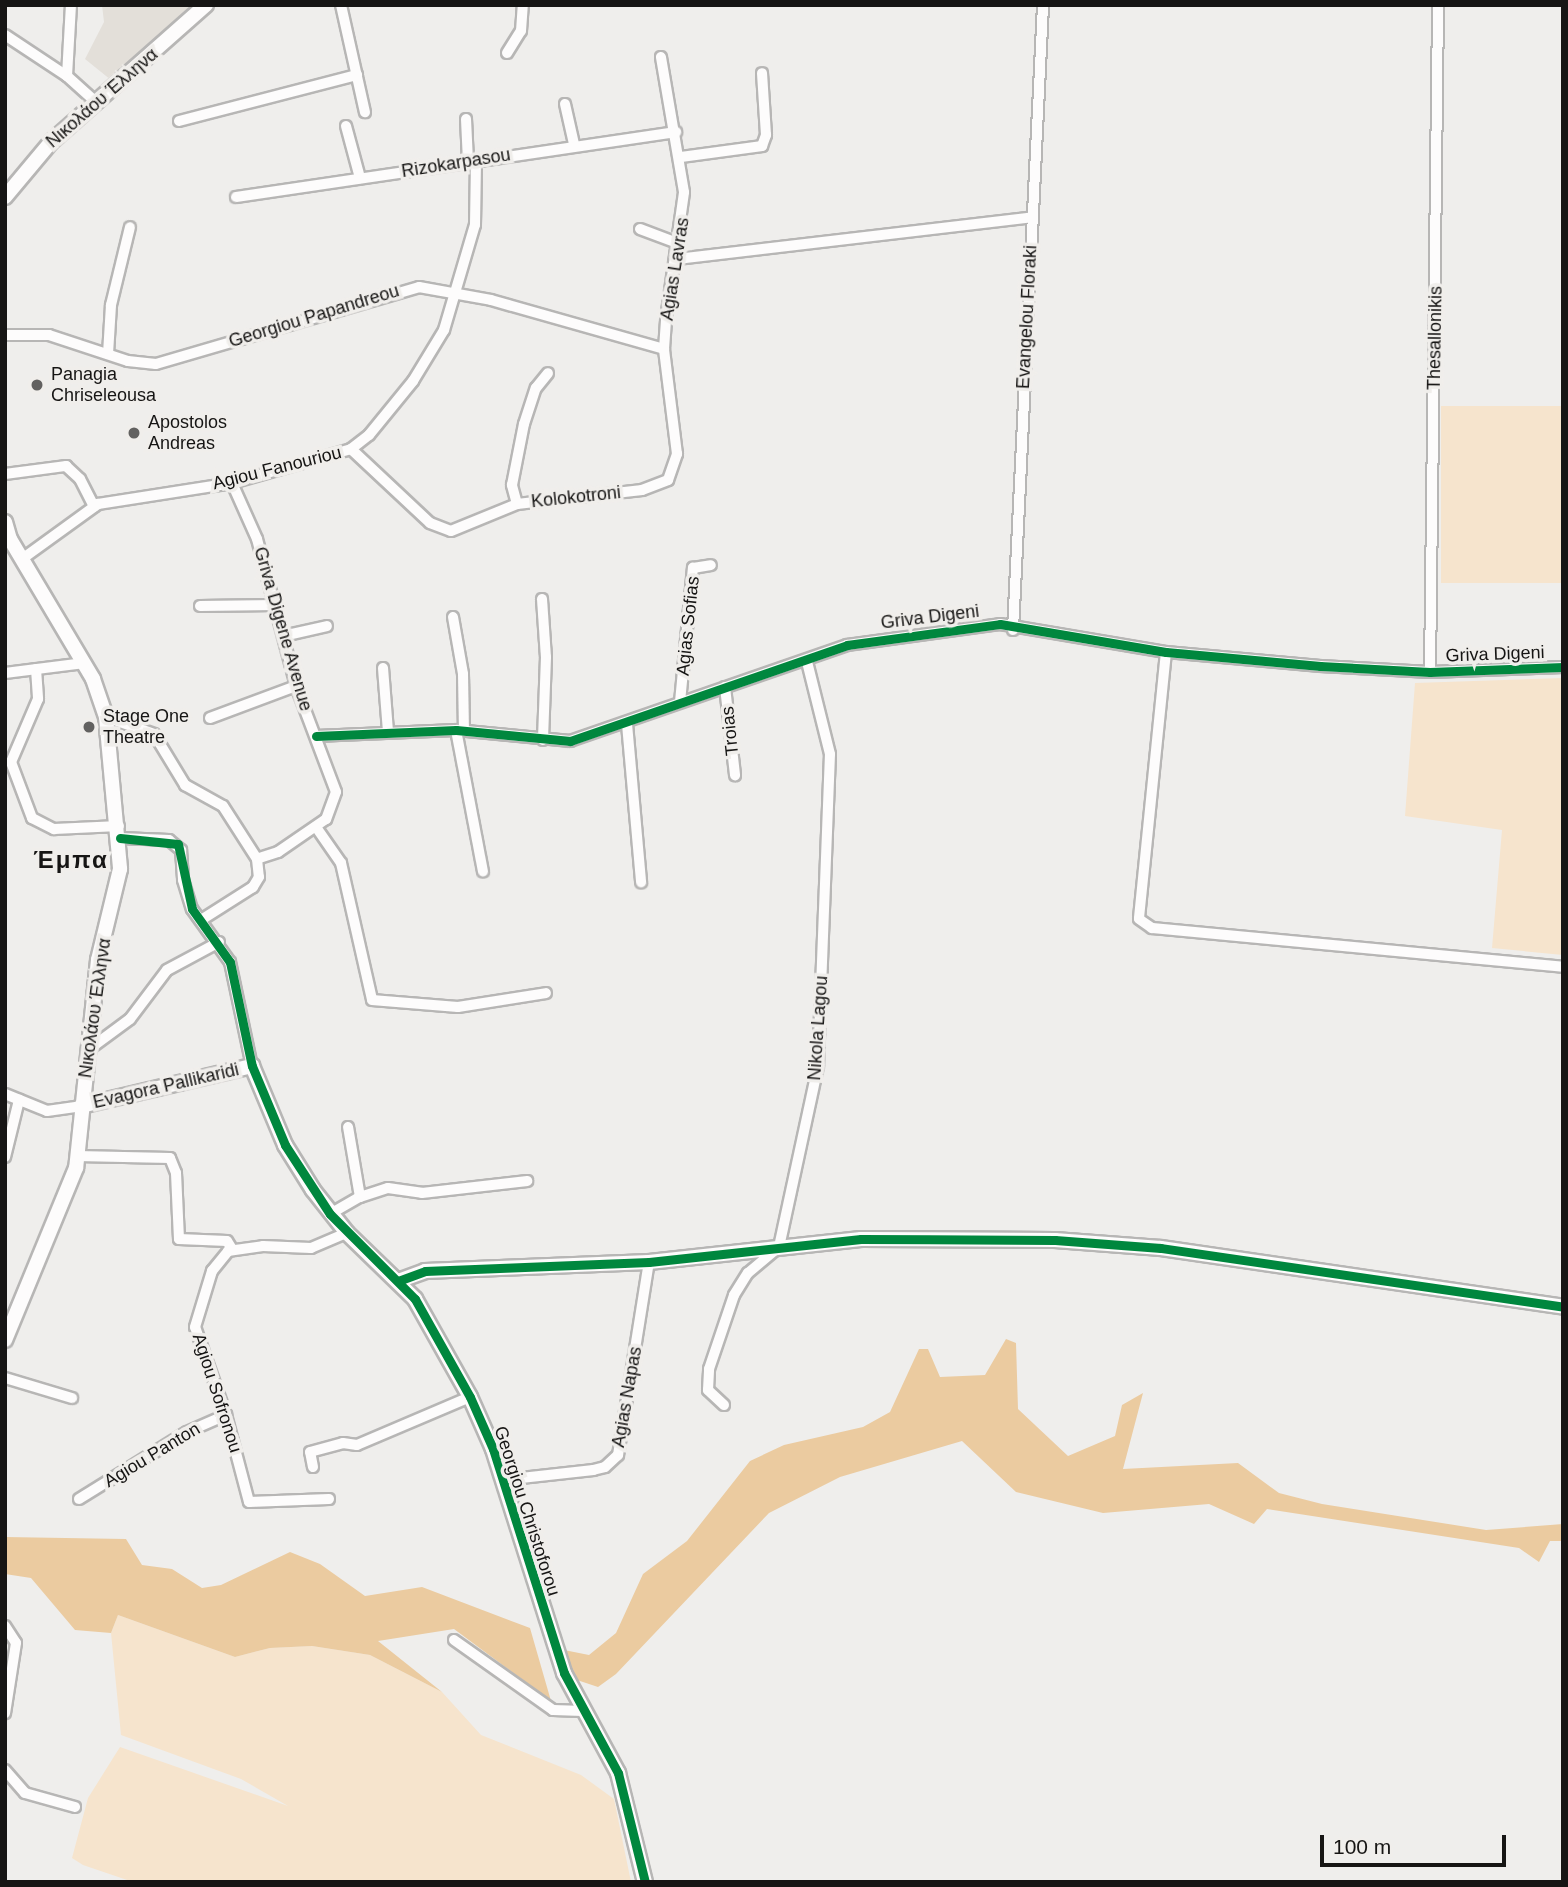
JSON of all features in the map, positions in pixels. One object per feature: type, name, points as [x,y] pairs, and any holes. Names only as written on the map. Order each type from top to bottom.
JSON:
[{"type":"street","points":[[67,76],[71,5]]},
{"type":"street","name":"Νικολάου Έλληνα","points":[[5,197],[51,142],[206,5]]},
{"type":"street","points":[[341,5],[365,112]]},
{"type":"street","points":[[507,52],[521,31],[523,5]]},
{"type":"street","name":"Evangelou Floraki","points":[[1013,630],[1043,5]]},
{"type":"street","name":"Thesallonikis","points":[[1430,671],[1438,5]]},
{"type":"street","points":[[5,35],[67,76],[97,103]]},
{"type":"street","name":"Agias Lavras","points":[[661,57],[681,158],[684,192],[680,244],[664,349],[677,454],[668,480]]},
{"type":"street","points":[[681,158],[762,146],[766,135],[762,73]]},
{"type":"street","points":[[179,121],[357,75]]},
{"type":"street","points":[[565,104],[574,144]]},
{"type":"street","name":"Agiou Fanouriou","points":[[15,556],[94,507],[232,482],[351,449],[389,411],[428,358],[457,293],[475,225],[472,161],[466,119]]},
{"type":"street","points":[[346,126],[360,177]]},
{"type":"street","name":"Rizokarpasou","points":[[236,197],[574,144],[676,132]]},
{"type":"street","points":[[677,259],[1032,216]]},
{"type":"street","points":[[108,354],[111,305],[130,227]]},
{"type":"street","points":[[640,229],[680,244]]},
{"type":"street","name":"Georgiou Papandreou","points":[[5,335],[49,335],[108,354],[156,364],[404,288],[457,293],[664,349]]},
{"type":"street","points":[[517,504],[512,485],[524,425],[536,388],[548,373]]},
{"type":"street","name":"Kolokotroni","points":[[351,449],[441,529],[466,529],[517,504],[642,490],[668,480]]},
{"type":"street","points":[[5,474],[66,466],[80,478],[94,507]]},
{"type":"street","name":"Griva Digene Avenue","points":[[232,482],[257,539],[296,686],[336,792],[331,812],[316,827],[257,859]]},
{"type":"street","name":"Νικολάου Έλληνα","points":[[5,522],[15,556],[84,663],[106,717],[120,832],[120,876],[98,960],[77,1156],[70,1183],[5,1340]]},
{"type":"street","name":"Agias Sofias","points":[[680,702],[693,568],[711,565]]},
{"type":"street","points":[[541,598],[547,657],[542,740]]},
{"type":"street","points":[[200,606],[275,606]]},
{"type":"street","points":[[453,617],[463,674],[460,730],[483,871]]},
{"type":"street","name":"Griva Digeni","points":[[316,736],[460,730],[569,741],[627,724],[680,702],[867,641],[1000,624],[1013,630],[1166,652],[1430,671],[1563,667]]},
{"type":"street","points":[[283,636],[327,626]]},
{"type":"street","points":[[1166,652],[1139,919],[1152,928],[1563,967]]},
{"type":"street","name":"Nikola Lagou","points":[[779,1247],[818,1066],[830,754],[807,662]]},
{"type":"street","points":[[5,673],[84,663]]},
{"type":"street","points":[[383,668],[388,732]]},
{"type":"street","points":[[36,669],[38,699],[11,762],[32,818],[54,829],[120,832]]},
{"type":"street","points":[[210,718],[296,686]]},
{"type":"street","name":"Troias","points":[[725,687],[735,775]]},
{"type":"street","points":[[106,717],[154,734],[185,785],[223,806],[257,859],[258,877],[253,887],[201,920]]},
{"type":"street","points":[[627,724],[641,882]]},
{"type":"street","points":[[316,827],[341,863],[372,1000],[458,1007],[546,993]]},
{"type":"street","name":"Georgiou Christoforou","points":[[120,832],[178,844],[187,894],[201,920],[230,961],[252,1066],[285,1145],[330,1214],[398,1281],[428,1320],[470,1397],[503,1480],[557,1653],[583,1711],[618,1773],[645,1882]]},
{"type":"street","points":[[88,1050],[130,1018],[167,970],[219,942]]},
{"type":"street","name":"Evagora Pallikaridi","points":[[81,1106],[252,1066]]},
{"type":"street","points":[[5,1094],[47,1111],[81,1106]]},
{"type":"street","points":[[5,1157],[7,1133],[19,1100]]},
{"type":"street","points":[[348,1127],[360,1197]]},
{"type":"street","points":[[77,1156],[170,1158],[176,1173],[178,1239],[227,1241],[232,1249],[311,1248],[347,1233]]},
{"type":"street","points":[[330,1214],[360,1197],[388,1188],[422,1193],[527,1181]]},
{"type":"street","points":[[398,1281],[425,1270],[649,1262],[861,1239],[1107,1243],[1563,1307]]},
{"type":"street","points":[[724,1405],[708,1390],[709,1369],[734,1295],[748,1273],[779,1247]]},
{"type":"street","name":"Agiou Sofronou","points":[[232,1249],[212,1271],[195,1327],[226,1415],[249,1502],[329,1499]]},
{"type":"street","name":"Agias Napas","points":[[503,1480],[593,1470],[605,1467],[618,1455],[649,1262]]},
{"type":"street","points":[[5,1378],[72,1398]]},
{"type":"street","points":[[313,1467],[310,1452],[343,1443],[357,1445],[470,1397]]},
{"type":"street","name":"Agiou Panton","points":[[79,1499],[187,1432],[226,1415]]},
{"type":"street","points":[[5,1626],[16,1643],[5,1713]]},
{"type":"street","points":[[454,1640],[553,1710],[571,1714],[583,1711]]},
{"type":"street","points":[[5,1770],[25,1793],[75,1807]]},
{"type":"shaded area","points":[[102,5],[191,5],[111,80],[85,59],[104,22]]},
{"type":"shaded area","points":[[1441,406],[1563,406],[1563,583],[1441,583]]},
{"type":"shaded area","points":[[1563,678],[1563,955],[1492,948],[1502,830],[1405,816],[1415,683]]},
{"type":"shaded area","points":[[1006,1339],[1016,1343],[1018,1409],[1068,1456],[1115,1436],[1122,1405],[1143,1393],[1123,1469],[1238,1463],[1279,1493],[1322,1504],[1486,1530],[1563,1524],[1563,1541],[1550,1541],[1539,1562],[1519,1548],[1267,1509],[1254,1524],[1209,1504],[1103,1513],[1016,1492],[962,1441],[840,1477],[769,1513],[616,1674],[598,1687],[577,1680],[564,1650],[589,1655],[616,1633],[643,1574],[687,1541],[750,1461],[784,1445],[863,1427],[890,1412],[919,1349],[928,1349],[940,1377],[985,1375]]},
{"type":"shaded area","points":[[5,1537],[126,1539],[142,1565],[172,1569],[202,1588],[221,1585],[290,1552],[320,1564],[365,1596],[422,1587],[530,1628],[551,1701],[454,1629],[378,1641],[442,1692],[370,1655],[312,1646],[270,1648],[235,1657],[118,1615],[111,1633],[75,1630],[31,1578],[5,1574]]},
{"type":"shaded area","points":[[118,1615],[235,1657],[270,1648],[312,1646],[370,1655],[442,1692],[481,1735],[581,1775],[614,1799],[631,1882],[133,1882],[83,1865],[72,1858],[88,1798],[120,1747],[288,1806],[241,1779],[121,1735],[111,1633]]},
{"type":"cycle path","points":[[316,736],[456,730],[570,741],[847,645],[1000,624],[1166,652],[1320,666],[1430,672],[1563,667]]},
{"type":"cycle path","points":[[120,838],[178,844],[192,909],[230,962],[252,1066],[285,1145],[330,1214],[415,1299],[470,1397],[493,1449],[564,1673],[618,1773],[645,1882]]},
{"type":"cycle path","points":[[398,1281],[425,1271],[649,1262],[861,1239],[1055,1240],[1161,1248],[1563,1307]]},
{"type":"place","name":"Panagia Chriseleousa","points":[[37,385]]},
{"type":"place","name":"Apostolos Andreas","points":[[134,433]]},
{"type":"place","name":"Stage One Theatre","points":[[89,727]]},
{"type":"district","name":"Έμπα","points":[[71,860]]}]
